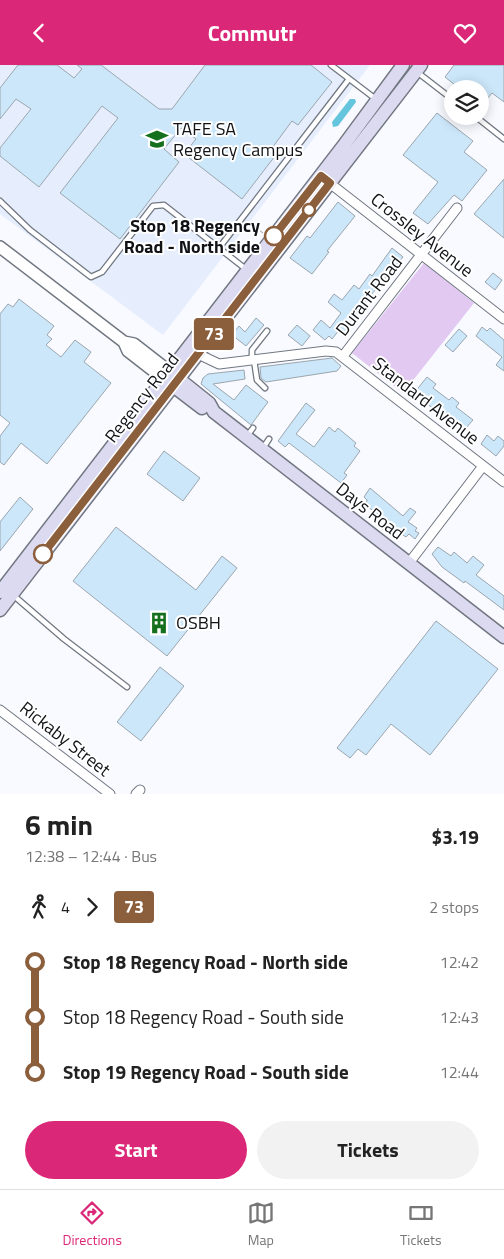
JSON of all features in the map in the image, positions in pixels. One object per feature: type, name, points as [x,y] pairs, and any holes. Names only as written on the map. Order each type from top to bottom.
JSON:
[{"type":"main road","name":"Regency Road","points":[[325,180],[403,65]]},
{"type":"main road","name":"Regency Road","points":[[0,610],[6,593],[252,274],[325,180],[418,68]]},
{"type":"main road","name":"Regency Road","points":[[172,379],[197,356],[252,274]]},
{"type":"main road","points":[[197,356],[191,373],[193,387],[197,393]]},
{"type":"main road","name":"Days Road","points":[[172,379],[197,393],[209,403],[214,412]]},
{"type":"main road","name":"Days Road","points":[[172,379],[205,410],[214,412],[265,444],[409,563],[504,637]]},
{"type":"street","name":"Crossley Avenue","points":[[325,180],[504,319]]},
{"type":"street","name":"Durant Road","points":[[343,356],[457,208]]},
{"type":"street","name":"Days Road","points":[[0,247],[124,342],[128,351],[172,379]]},
{"type":"street","name":"Durant Road","points":[[197,356],[219,364],[326,351]]},
{"type":"street","name":"Standard Avenue","points":[[326,351],[343,356],[504,482]]},
{"type":"street","points":[[409,563],[483,466]]},
{"type":"street","name":"Rickaby Street","points":[[0,710],[110,794]]},
{"type":"lane","points":[[331,65],[378,101]]},
{"type":"lane","points":[[418,68],[444,92]]},
{"type":"lane","points":[[219,248],[349,79]]},
{"type":"lane","points":[[486,125],[504,139]]},
{"type":"lane","points":[[0,201],[30,231],[91,277],[102,272],[153,206],[160,204],[164,205],[252,274]]},
{"type":"lane","points":[[266,388],[257,380],[252,350],[268,331]]},
{"type":"lane","points":[[6,593],[127,687]]},
{"type":"path","points":[[246,220],[264,234]]},
{"type":"shaded area","name":"TAFE SA Regency Campus","points":[[0,65],[370,65],[163,335],[0,214]]},
{"type":"shaded area","points":[[424,263],[474,303],[403,393],[352,353]]},
{"type":"water","points":[[350,99],[355,99],[356,102],[338,126],[333,127],[332,122]]},
{"type":"building","points":[[18,65],[57,65],[74,78],[82,69],[77,65],[101,65],[159,109],[172,109],[205,65],[311,65],[332,82],[298,125],[292,121],[269,152],[275,156],[242,199],[184,154],[196,139],[181,128],[164,149],[179,162],[120,239],[60,193],[118,118],[102,106],[39,187],[0,156],[0,148],[31,109],[16,99],[0,119],[0,88]]},
{"type":"building","points":[[454,65],[504,65],[504,102],[492,93],[489,97],[489,80],[449,80],[445,77]]},
{"type":"building","points":[[437,113],[444,118],[444,125],[452,125],[473,141],[464,152],[487,170],[462,201],[454,195],[428,224],[413,213],[438,182],[403,155]]},
{"type":"building","points":[[504,179],[504,238],[474,214]]},
{"type":"building","points":[[338,202],[355,216],[327,251],[329,252],[312,274],[290,258],[307,236],[310,238]]},
{"type":"building","points":[[392,248],[403,257],[360,308],[362,309],[346,334],[340,329],[332,339],[329,336],[325,340],[313,330],[321,320],[330,328],[341,313],[328,302],[334,294],[342,300],[354,285],[359,289],[370,274],[372,276]]},
{"type":"building","points":[[493,273],[502,280],[495,290],[485,282]]},
{"type":"building","points":[[19,299],[54,326],[47,335],[52,339],[46,345],[61,357],[75,340],[91,352],[84,362],[111,383],[47,464],[21,443],[4,465],[0,462],[0,436],[10,423],[0,415],[0,314],[8,304],[13,307]]},
{"type":"building","points":[[256,318],[264,325],[246,346],[232,335],[239,326],[245,332]]},
{"type":"building","points":[[297,325],[310,336],[302,346],[288,335]]},
{"type":"building","points":[[482,327],[487,331],[490,328],[504,340],[504,371],[496,365],[502,357],[476,336]]},
{"type":"building","points":[[459,329],[467,336],[453,352],[445,345]]},
{"type":"building","points":[[332,358],[341,366],[337,371],[266,382],[261,378],[260,367]]},
{"type":"building","points":[[244,370],[245,379],[213,384],[234,400],[246,385],[268,402],[251,425],[201,384],[203,378],[208,374]]},
{"type":"building","points":[[427,377],[436,384],[433,388],[449,400],[452,397],[459,403],[456,407],[473,420],[465,429],[449,416],[446,419],[414,393]]},
{"type":"building","points":[[306,403],[315,410],[296,434],[314,447],[329,427],[335,432],[338,428],[356,443],[354,446],[360,451],[344,473],[347,475],[341,483],[289,443],[285,447],[278,441]]},
{"type":"building","points":[[487,435],[494,441],[498,436],[504,441],[504,446],[496,456],[481,444]]},
{"type":"building","points":[[164,451],[200,478],[183,501],[147,474]]},
{"type":"building","points":[[370,488],[403,516],[410,508],[416,512],[408,522],[417,528],[415,531],[419,533],[415,539],[409,534],[406,537],[397,531],[393,537],[381,528],[388,520],[366,506],[367,500],[364,497]]},
{"type":"building","points":[[20,497],[33,509],[0,551],[0,522]]},
{"type":"building","name":"OSBH","points":[[116,527],[196,590],[222,556],[237,568],[167,656],[73,581]]},
{"type":"building","points":[[438,547],[451,556],[454,552],[467,563],[473,556],[484,565],[476,575],[504,596],[504,610],[465,581],[464,583],[442,567],[432,554]]},
{"type":"building","points":[[436,621],[498,669],[430,755],[391,724],[366,755],[358,749],[350,758],[337,748]]},
{"type":"building","points":[[160,667],[184,686],[141,741],[117,722]]},
{"type":"bus line","name":"73","points":[[43,554],[330,183],[321,176],[274,236]]},
{"type":"place","name":"TAFE SA Regency Campus","points":[[157,139]]},
{"type":"place","name":"Stop 18 Regency Road - North side","points":[[274,236]]},
{"type":"place","name":"OSBH","points":[[159,623]]}]
